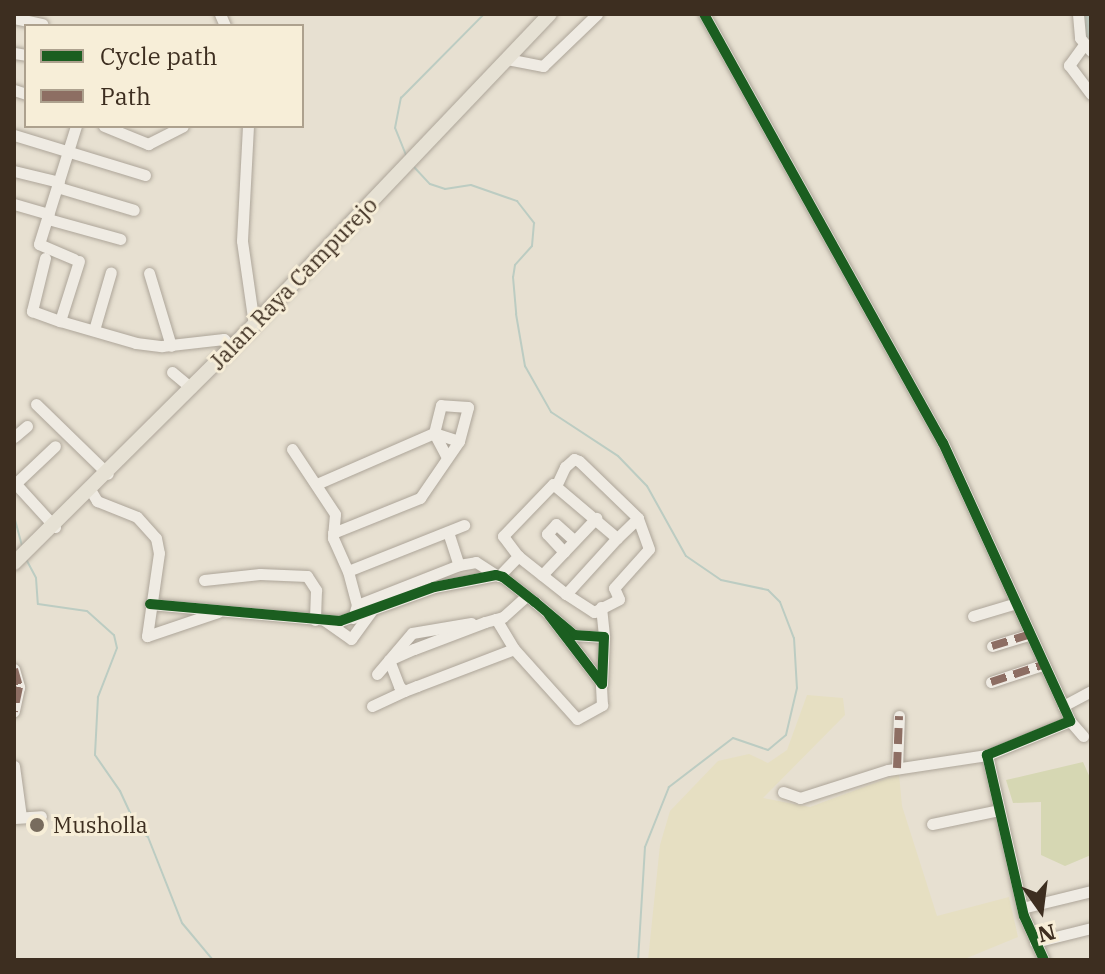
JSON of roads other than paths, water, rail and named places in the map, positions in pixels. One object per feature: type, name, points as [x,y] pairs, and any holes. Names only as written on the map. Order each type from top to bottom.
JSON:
[{"type":"main road","name":"Jalan Raya Campurejo","points":[[16,561],[55,527],[232,348],[550,14]]},
{"type":"street","points":[[507,59],[543,66],[597,14]]},
{"type":"street","points":[[704,14],[946,449],[1027,635],[1070,721],[1083,736]]},
{"type":"street","points":[[1078,14],[1087,49],[1069,65],[1091,94]]},
{"type":"street","points":[[14,18],[42,21]]},
{"type":"street","points":[[60,321],[76,260],[41,248],[75,128]]},
{"type":"street","points":[[108,128],[142,144],[176,128]]},
{"type":"street","points":[[248,128],[242,241],[254,324]]},
{"type":"street","points":[[14,135],[145,175]]},
{"type":"street","points":[[14,171],[134,210]]},
{"type":"street","points":[[14,204],[120,239]]},
{"type":"street","points":[[45,258],[32,311],[136,343],[171,346],[219,338],[232,348]]},
{"type":"street","points":[[94,330],[111,272]]},
{"type":"street","points":[[149,273],[171,346]]},
{"type":"street","points":[[172,372],[191,388]]},
{"type":"street","points":[[36,404],[108,474]]},
{"type":"street","points":[[333,533],[420,498],[459,441],[468,407],[441,405],[434,433],[447,457]]},
{"type":"street","points":[[14,437],[27,426]]},
{"type":"street","points":[[319,483],[434,433],[459,441]]},
{"type":"street","points":[[55,446],[15,483],[55,527]]},
{"type":"street","points":[[292,449],[319,483],[335,514],[333,533],[357,605],[353,618]]},
{"type":"street","points":[[496,619],[514,649],[577,719],[602,705],[603,605],[649,549],[638,518],[574,459],[565,467],[557,484],[503,536],[518,556],[588,611],[603,605]]},
{"type":"street","points":[[557,484],[617,538]]},
{"type":"street","points":[[91,491],[97,501],[137,517],[156,538],[159,553],[150,604],[149,637],[222,611]]},
{"type":"street","points":[[542,575],[596,518]]},
{"type":"street","points":[[566,594],[638,518]]},
{"type":"street","points":[[564,552],[547,534],[556,524],[574,540]]},
{"type":"street","points":[[348,571],[464,525]]},
{"type":"street","points":[[448,532],[459,565]]},
{"type":"street","points":[[357,605],[400,593],[497,576],[518,556]]},
{"type":"street","points":[[150,604],[319,620],[353,618],[459,565],[476,562],[526,596],[574,635],[604,637]]},
{"type":"street","points":[[204,580],[260,574],[307,576],[316,590],[319,620]]},
{"type":"street","points":[[377,674],[405,638],[424,628],[496,619],[526,596]]},
{"type":"street","points":[[973,616],[1013,604]]},
{"type":"street","points":[[319,620],[351,639],[372,610]]},
{"type":"street","points":[[549,615],[601,684]]},
{"type":"street","points":[[573,650],[574,635]]},
{"type":"street","points":[[992,646],[1027,635]]},
{"type":"street","points":[[372,706],[514,649]]},
{"type":"street","points":[[389,660],[404,691]]},
{"type":"street","points":[[991,682],[1042,665]]},
{"type":"street","points":[[14,669],[19,687],[14,711]]},
{"type":"street","points":[[1063,706],[1091,691]]},
{"type":"street","points":[[897,768],[899,716]]},
{"type":"street","points":[[783,792],[800,798],[897,768],[987,755],[1070,721]]},
{"type":"street","points":[[987,755],[1022,908],[1044,960]]},
{"type":"street","points":[[14,766],[18,818],[41,816]]},
{"type":"street","points":[[932,824],[999,810]]},
{"type":"street","points":[[1022,908],[1091,891]]},
{"type":"street","points":[[1035,942],[1091,928]]},
{"type":"waterway","points":[[406,155],[395,128],[401,98],[484,14]]},
{"type":"waterway","points":[[1088,14],[1091,43]]},
{"type":"waterway","points":[[414,167],[430,184],[445,189],[471,185],[517,201],[534,223],[532,246],[515,265],[516,314],[525,366],[551,412],[618,456],[647,486],[686,556],[721,580],[768,590],[780,602],[794,638],[797,688],[786,735],[768,750],[733,738],[669,787],[645,847],[638,960]]},
{"type":"waterway","points":[[14,516],[22,545]]},
{"type":"waterway","points":[[26,559],[36,578],[38,604],[87,611],[114,635],[117,648],[98,697],[95,755],[120,791],[138,830],[148,837],[182,923],[213,960]]},
{"type":"place","name":"Musholla","points":[[37,825]]}]
